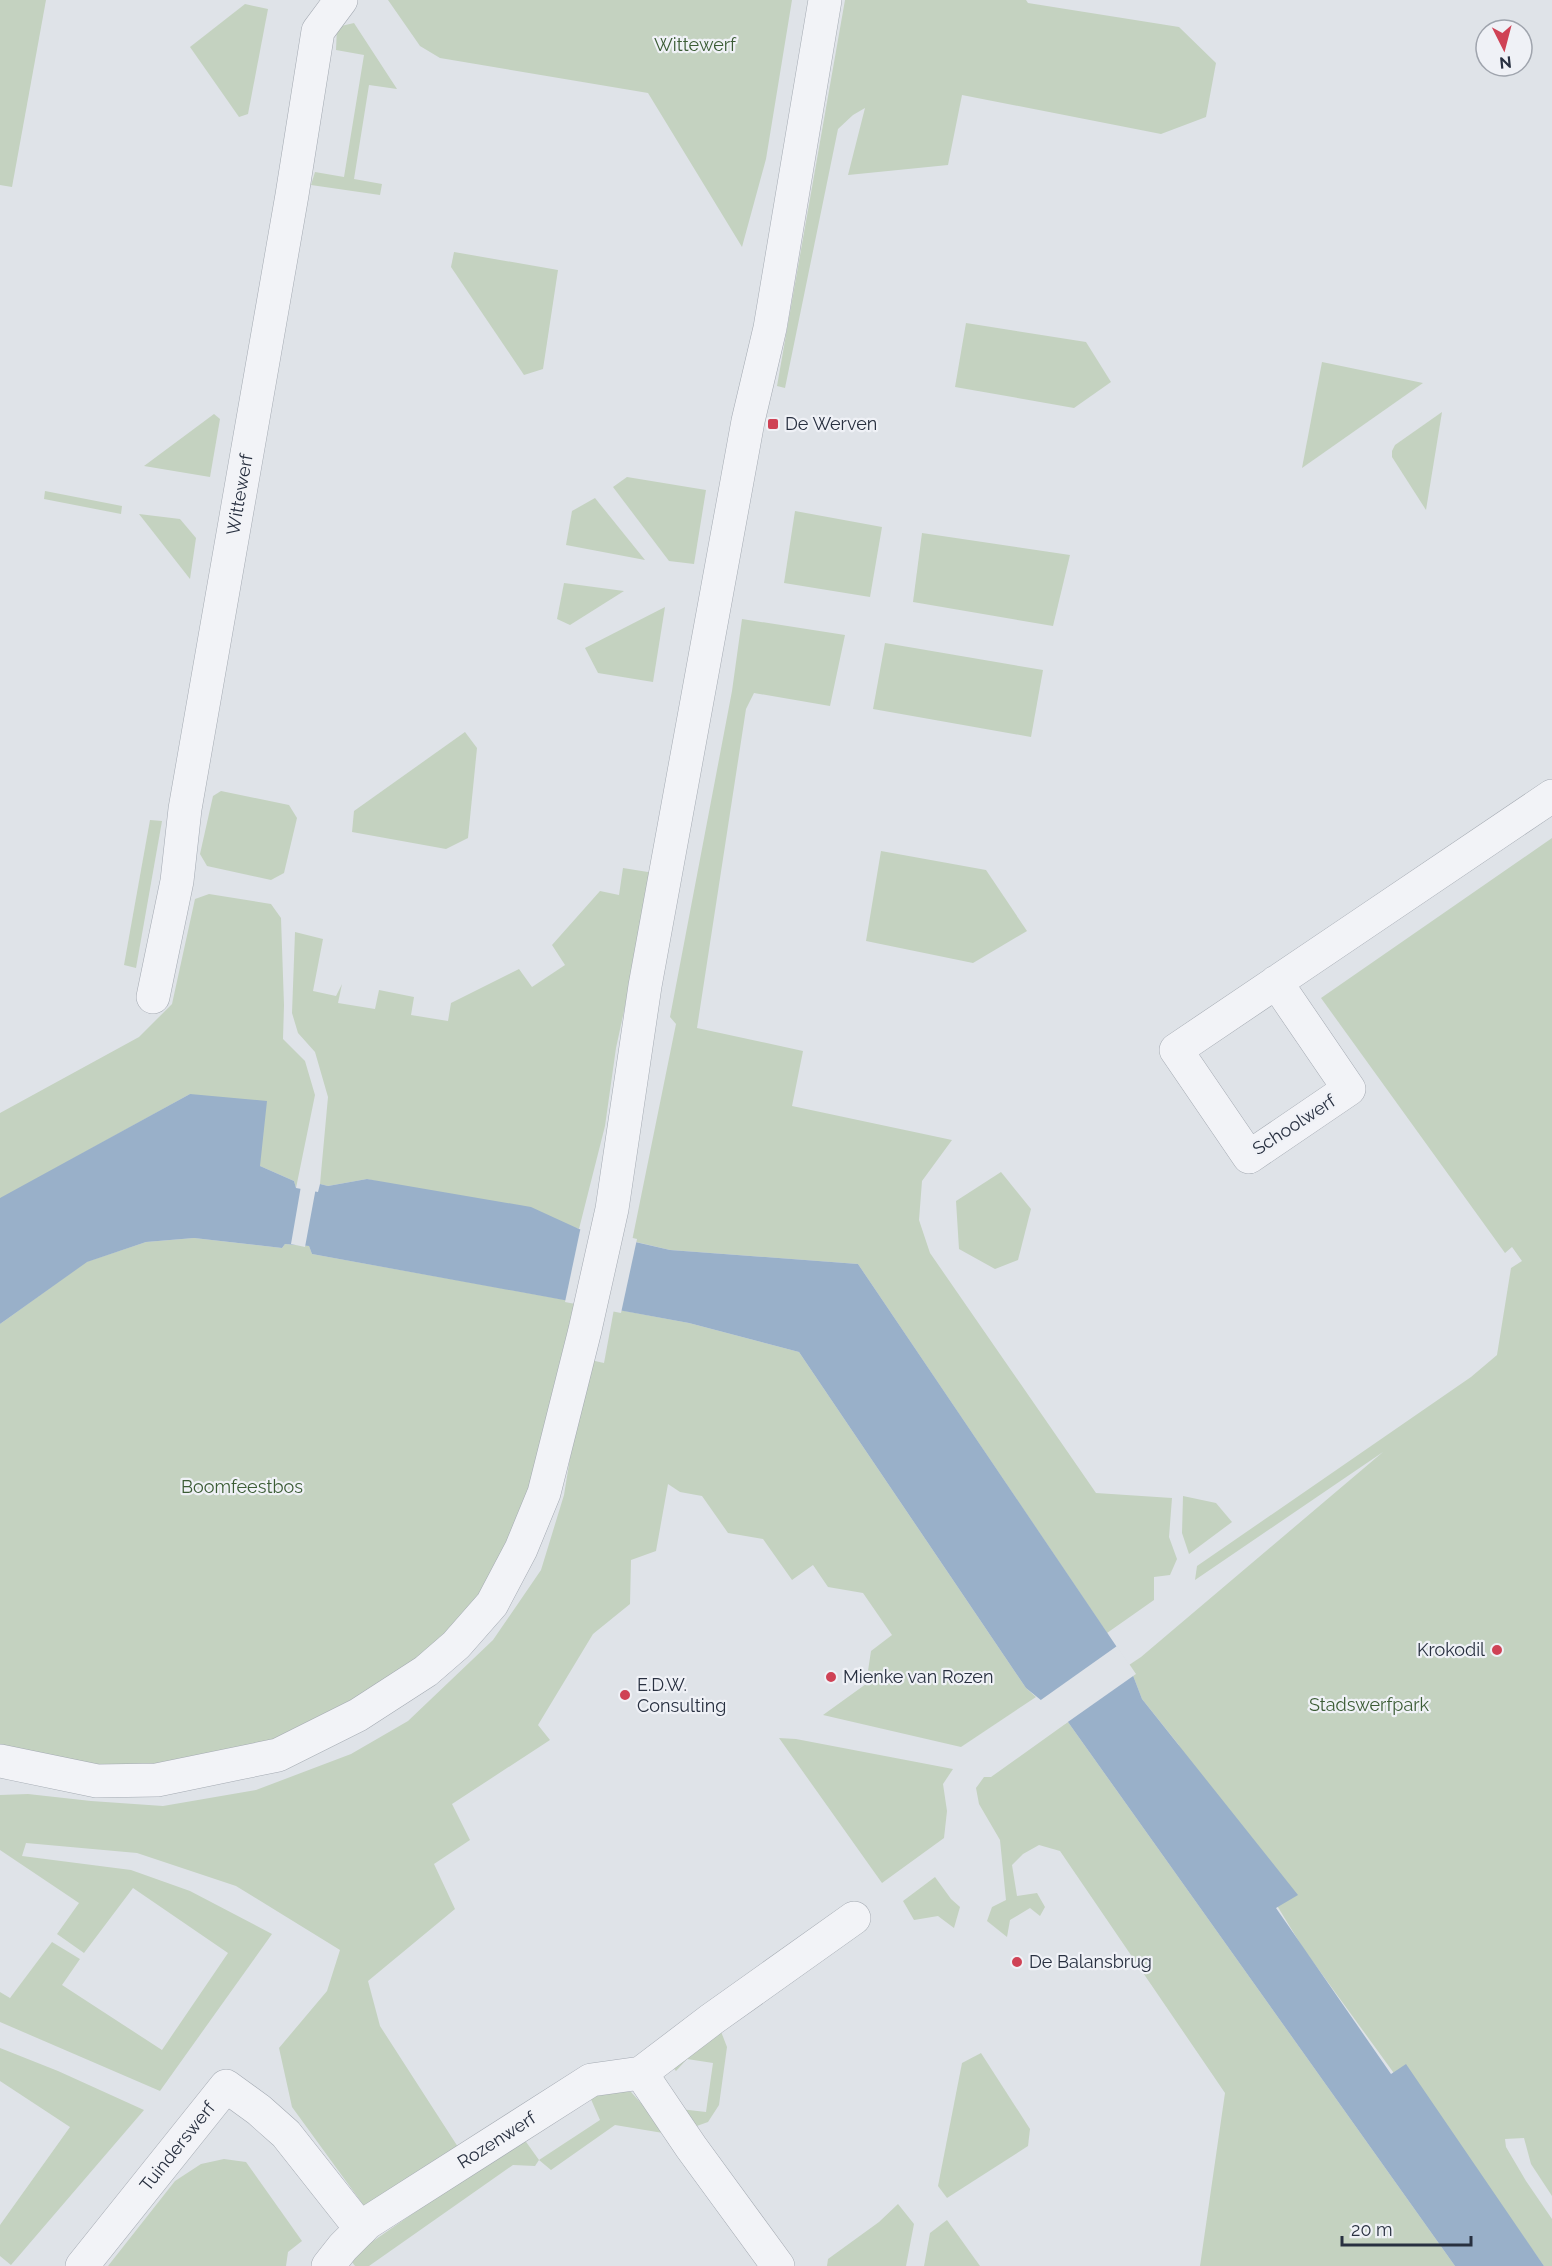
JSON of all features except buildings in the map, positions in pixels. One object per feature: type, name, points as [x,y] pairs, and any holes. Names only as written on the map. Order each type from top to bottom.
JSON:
[{"type":"street","name":"Wittewerf","points":[[153,997],[177,881],[185,809],[292,195],[318,31],[341,0]]},
{"type":"street","points":[[0,1761],[97,1781],[157,1780],[278,1755],[358,1714],[426,1671],[456,1645],[492,1604],[521,1549],[544,1493],[585,1330],[612,1209],[645,986],[745,433],[770,328],[825,0]]},
{"type":"street","name":"Schoolwerf","points":[[1276,982],[1349,1089],[1249,1157],[1176,1050],[1276,982],[1552,796]]},
{"type":"street","name":"Rozenwerf","points":[[328,2266],[342,2247],[361,2229],[591,2080],[641,2073],[712,2019],[855,1918]]},
{"type":"street","points":[[641,2073],[691,2147],[778,2266]]},
{"type":"street","name":"Tuinderswerf","points":[[82,2266],[226,2086],[259,2110],[286,2134],[361,2229]]},
{"type":"green space","points":[[0,0],[46,0],[12,187],[0,185]]},
{"type":"green space","points":[[388,0],[792,0],[766,159],[742,247],[648,93],[440,58],[420,46]]},
{"type":"green space","points":[[845,0],[1026,0],[1028,3],[1179,27],[1216,63],[1206,117],[1161,134],[962,95],[948,165],[848,175],[865,108],[853,115],[838,129],[785,388],[777,386]]},
{"type":"green space","points":[[245,4],[268,9],[248,114],[239,117],[190,47]]},
{"type":"green space","points":[[354,23],[397,89],[369,85],[354,179],[382,184],[380,195],[311,185],[315,172],[344,177],[364,55],[336,50],[337,27]]},
{"type":"green space","points":[[454,252],[558,270],[543,369],[524,375],[451,267]]},
{"type":"green space","points":[[966,323],[1086,342],[1111,382],[1074,408],[955,387]]},
{"type":"green space","points":[[1322,362],[1423,383],[1302,468]]},
{"type":"green space","points":[[1442,412],[1426,510],[1392,457],[1392,451],[1395,445]]},
{"type":"green space","points":[[214,414],[220,419],[210,477],[144,466]]},
{"type":"green space","points":[[627,477],[706,490],[694,564],[669,561],[613,487]]},
{"type":"green space","points":[[45,491],[122,506],[121,514],[44,499]]},
{"type":"green space","points":[[595,498],[645,560],[566,545],[572,511]]},
{"type":"green space","points":[[795,511],[882,527],[870,597],[784,583]]},
{"type":"green space","points":[[139,514],[180,519],[196,538],[190,579]]},
{"type":"green space","points":[[922,533],[1070,555],[1053,626],[913,602]]},
{"type":"green space","points":[[564,583],[624,591],[570,625],[557,619]]},
{"type":"green space","points":[[665,607],[653,682],[598,673],[585,648]]},
{"type":"green space","points":[[742,619],[845,635],[830,706],[754,693],[746,709],[697,1028],[803,1051],[792,1106],[952,1140],[922,1181],[919,1220],[930,1253],[1096,1493],[1172,1498],[1169,1537],[1177,1559],[1170,1575],[1154,1577],[1154,1600],[1107,1633],[858,1264],[670,1250],[632,1241],[676,1024],[670,1017],[732,691]]},
{"type":"green space","points":[[885,643],[1043,670],[1031,737],[873,709]]},
{"type":"green space","points":[[465,732],[477,748],[468,838],[446,849],[352,832],[354,811]]},
{"type":"green space","points":[[221,791],[289,805],[297,818],[284,873],[271,880],[207,866],[200,854],[213,796]]},
{"type":"green space","points":[[150,820],[162,821],[136,968],[124,965]]},
{"type":"green space","name":"Stadswerfpark","points":[[1552,838],[1552,2196],[1531,2164],[1524,2138],[1505,2139],[1506,2147],[1552,2219],[1552,2266],[1544,2266],[1489,2188],[1441,2138],[1303,1948],[1178,1744],[1142,1699],[1129,1665],[1383,1452],[1195,1580],[1197,1566],[1471,1377],[1497,1355],[1511,1268],[1522,1261],[1512,1247],[1505,1253],[1321,998]]},
{"type":"green space","points":[[881,851],[986,870],[1027,931],[973,963],[866,941]]},
{"type":"green space","points":[[623,868],[654,873],[616,1048],[605,1126],[579,1229],[367,1179],[328,1186],[320,1184],[328,1097],[315,1052],[298,1033],[292,1013],[295,932],[323,939],[313,991],[336,996],[342,984],[338,1003],[375,1009],[379,990],[414,997],[411,1015],[448,1021],[451,1003],[519,969],[532,987],[565,965],[552,945],[600,891],[619,895]]},
{"type":"green space","points":[[209,894],[271,904],[281,918],[283,1039],[305,1061],[315,1095],[296,1188],[294,1181],[260,1166],[190,1094],[0,1199],[0,1113],[139,1037],[172,1004],[195,899]]},
{"type":"green space","points":[[1001,1172],[1031,1209],[1018,1260],[995,1269],[959,1249],[956,1201]]},
{"type":"green space","name":"Boomfeestbos","points":[[194,1238],[282,1248],[285,1244],[309,1246],[312,1254],[577,1302],[532,1493],[482,1599],[440,1646],[389,1682],[274,1743],[157,1780],[0,1748],[0,1324],[86,1262],[146,1242]]},
{"type":"green space","points":[[614,1309],[689,1323],[799,1352],[1026,1688],[1036,1697],[961,1747],[823,1715],[866,1684],[871,1651],[892,1635],[863,1593],[828,1587],[813,1565],[792,1580],[763,1539],[728,1533],[702,1496],[680,1492],[668,1484],[656,1551],[631,1560],[630,1604],[593,1634],[538,1725],[550,1740],[452,1804],[470,1840],[434,1864],[455,1909],[368,1981],[380,2026],[458,2147],[367,2210],[292,2107],[279,2048],[327,1991],[340,1950],[236,1886],[137,1853],[26,1843],[22,1856],[131,1870],[190,1891],[272,1934],[160,2091],[0,2022],[0,1992],[10,1998],[52,1942],[80,1959],[62,1985],[162,2050],[228,1953],[133,1888],[84,1953],[57,1934],[79,1903],[0,1850],[0,1795],[28,1794],[163,1806],[256,1790],[351,1754],[408,1721],[493,1640],[541,1570],[564,1495],[586,1359],[604,1363]]},
{"type":"green space","points":[[1183,1496],[1216,1503],[1232,1522],[1189,1554],[1182,1533]]},
{"type":"green space","points":[[1068,1722],[1455,2266],[1200,2266],[1225,2093],[1060,1851],[1039,1845],[1023,1854],[1012,1865],[1017,1896],[1037,1893],[1045,1907],[1040,1916],[1030,1908],[1010,1920],[1007,1937],[987,1921],[992,1907],[1006,1900],[1000,1840],[979,1804],[976,1788],[984,1777],[991,1777]]},
{"type":"green space","points":[[779,1738],[796,1739],[953,1769],[943,1784],[947,1811],[944,1838],[882,1883]]},
{"type":"green space","points":[[935,1877],[960,1907],[954,1928],[938,1916],[914,1920],[903,1901]]},
{"type":"green space","points":[[720,2029],[727,2047],[719,2105],[708,2122],[694,2127],[680,2109],[706,2112],[713,2063],[687,2059],[676,2071],[665,2059]]},
{"type":"green space","points":[[0,2048],[58,2071],[144,2110],[11,2265],[0,2256],[0,2225],[70,2127],[0,2081]]},
{"type":"green space","points":[[981,2053],[1030,2129],[1028,2146],[947,2198],[938,2186],[962,2063]]},
{"type":"green space","points":[[616,2088],[631,2092],[650,2113],[663,2133],[615,2125],[551,2170],[539,2160],[600,2120],[590,2097]]},
{"type":"green space","points":[[524,2139],[539,2160],[535,2166],[513,2165],[369,2266],[355,2266],[352,2262],[366,2246],[519,2140]]},
{"type":"green space","points":[[224,2159],[246,2162],[302,2241],[288,2252],[286,2266],[108,2266],[175,2181],[201,2164]]},
{"type":"green space","points":[[898,2204],[914,2224],[906,2266],[827,2266],[828,2259],[879,2222]]},
{"type":"green space","points":[[947,2220],[980,2266],[924,2266],[930,2233]]},
{"type":"water","points":[[190,1094],[267,1101],[260,1166],[294,1181],[296,1188],[318,1192],[320,1184],[328,1186],[367,1179],[531,1207],[579,1229],[670,1250],[858,1264],[1129,1665],[1142,1699],[1298,1895],[1276,1908],[1391,2074],[1406,2064],[1544,2266],[1455,2266],[1068,1722],[1026,1688],[799,1352],[689,1323],[312,1254],[309,1246],[285,1244],[282,1248],[194,1238],[146,1242],[87,1262],[0,1324],[0,1198]]},
{"type":"pier","points":[[301,1186],[316,1189],[305,1247],[291,1244]]},
{"type":"pier","points":[[581,1226],[637,1239],[621,1313],[565,1302]]},
{"type":"pier","points":[[1117,1646],[1136,1674],[1065,1724],[1038,1702]]},
{"type":"place","name":"De Werven","points":[[773,424]]},
{"type":"place","name":"Krokodil","points":[[1497,1650]]},
{"type":"place","name":"Mienke van Rozen","points":[[831,1677]]},
{"type":"place","name":"E.D.W. Consulting","points":[[625,1695]]},
{"type":"place","name":"De Balansbrug","points":[[1017,1962]]}]
